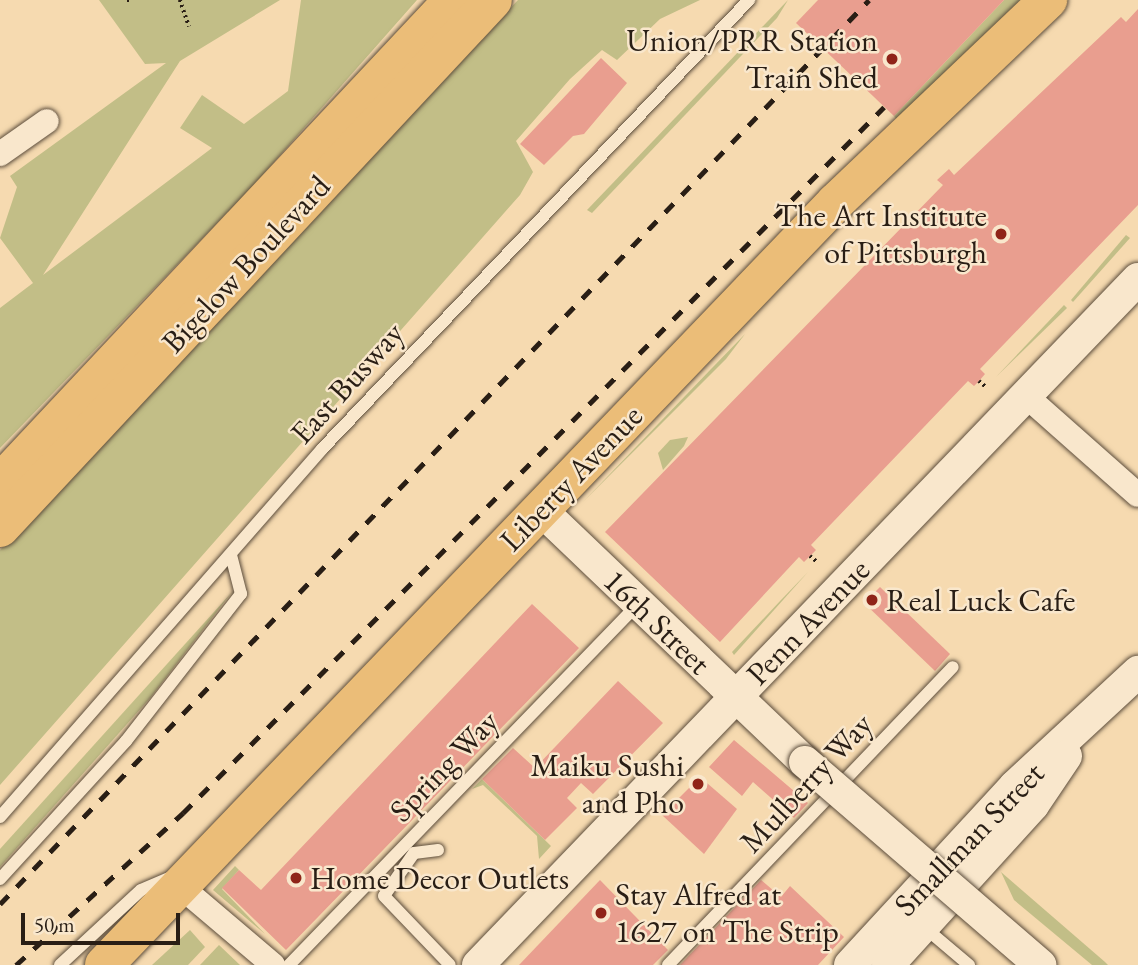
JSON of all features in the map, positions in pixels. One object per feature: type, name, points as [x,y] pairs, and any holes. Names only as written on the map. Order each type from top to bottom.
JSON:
[{"type":"main road","name":"Bigelow Boulevard","points":[[0,483],[453,0]]},
{"type":"main road","name":"Bigelow Boulevard","points":[[0,528],[493,0]]},
{"type":"main road","name":"Liberty Avenue","points":[[104,965],[836,202],[1048,0]]},
{"type":"street","points":[[0,154],[47,121]]},
{"type":"street","name":"Penn Avenue","points":[[478,965],[1138,279]]},
{"type":"street","points":[[1026,396],[1135,486]]},
{"type":"street","name":"16th Street","points":[[541,510],[805,762],[1041,965]]},
{"type":"street","name":"Smallman Street","points":[[887,965],[930,878],[1015,786],[1093,719],[1138,672]]},
{"type":"street","name":"Smallman Street","points":[[850,965],[910,920],[1032,805],[1093,719]]},
{"type":"street","points":[[189,876],[273,965]]},
{"type":"lane","name":"East Busway","points":[[0,817],[450,309],[749,0]]},
{"type":"lane","points":[[0,880],[126,741],[241,594],[231,555]]},
{"type":"lane","name":"Spring Way","points":[[289,965],[638,604]]},
{"type":"lane","name":"Mulberry Way","points":[[668,965],[953,667]]},
{"type":"lane","points":[[829,794],[930,878]]},
{"type":"lane","points":[[438,850],[414,853],[383,896],[450,965]]},
{"type":"lane","points":[[60,965],[141,890],[189,876]]},
{"type":"lane","points":[[910,920],[969,965]]},
{"type":"path","points":[[180,0],[189,26]]},
{"type":"path","points":[[979,381],[986,387]]},
{"type":"path","points":[[810,556],[816,561]]},
{"type":"shaded area","points":[[99,0],[280,0],[180,61],[43,275],[212,148],[180,128],[202,95],[244,124],[288,91],[301,0],[417,0],[252,187],[0,448],[0,308],[33,283],[0,238],[17,187],[10,176],[166,63],[145,64]]},
{"type":"shaded area","points":[[518,0],[700,0],[660,19],[617,60],[602,50],[570,79],[516,141],[533,172],[520,195],[0,785],[0,550]]},
{"type":"shaded area","points":[[788,0],[777,18],[592,213],[587,210]]},
{"type":"shaded area","points":[[1004,0],[1022,0],[897,120],[894,116]]},
{"type":"shaded area","points":[[1126,235],[1130,238],[1073,302],[1071,300]]},
{"type":"shaded area","points":[[1064,305],[1067,308],[996,377]]},
{"type":"shaded area","points":[[745,334],[726,359],[583,502],[712,368]]},
{"type":"shaded area","points":[[688,437],[684,446],[663,470],[658,453],[670,440]]},
{"type":"shaded area","points":[[808,572],[734,655],[732,652]]},
{"type":"shaded area","points":[[232,592],[151,697],[0,867],[0,849]]},
{"type":"shaded area","points":[[482,779],[551,846],[539,859],[537,836],[483,785],[472,789]]},
{"type":"shaded area","points":[[235,866],[239,870],[222,889],[265,934],[213,890]]},
{"type":"shaded area","points":[[1001,872],[1108,965],[1092,965],[1014,900]]},
{"type":"shaded area","points":[[190,930],[205,947],[188,965],[152,965]]},
{"type":"shaded area","points":[[219,945],[240,965],[200,965]]},
{"type":"building","name":"Union/PRR Station Train Shed","points":[[818,0],[1004,0],[894,116],[796,23]]},
{"type":"building","name":"The Art Institute of Pittsburgh","points":[[1138,9],[1138,205],[980,369],[985,374],[979,381],[974,386],[968,381],[811,545],[816,550],[804,562],[799,557],[720,642],[605,532],[943,185],[937,180],[949,169],[954,175],[1121,17],[1126,22]]},
{"type":"building","points":[[601,58],[627,83],[584,134],[573,136],[544,165],[520,144]]},
{"type":"building","points":[[880,587],[950,654],[935,671],[864,603]]},
{"type":"building","points":[[532,604],[579,648],[286,950],[222,888],[239,870],[261,890]]},
{"type":"building","points":[[618,681],[663,723],[593,794],[581,783],[567,798],[577,808],[545,840],[482,779],[513,748],[535,768]]},
{"type":"building","points":[[734,740],[808,803],[794,818],[753,782],[742,796],[709,767]]},
{"type":"building","points":[[700,777],[737,809],[704,854],[662,815]]},
{"type":"building","name":"Stay Alfred at 1627 on The Strip","points":[[600,880],[668,950],[653,965],[519,965]]},
{"type":"building","points":[[761,880],[781,897],[790,886],[844,937],[818,965],[680,965]]},
{"type":"railway","points":[[0,904],[869,0]]},
{"type":"railway","points":[[16,965],[183,813],[884,107]]},
{"type":"place","name":"Union/PRR Station Train Shed","points":[[892,59]]},
{"type":"place","name":"The Art Institute of Pittsburgh","points":[[1001,234]]},
{"type":"place","name":"Real Luck Cafe","points":[[872,600]]},
{"type":"place","name":"Maiku Sushi and Pho","points":[[698,784]]},
{"type":"place","name":"Home Decor Outlets","points":[[296,878]]},
{"type":"place","name":"Stay Alfred at 1627 on The Strip","points":[[601,913]]}]
